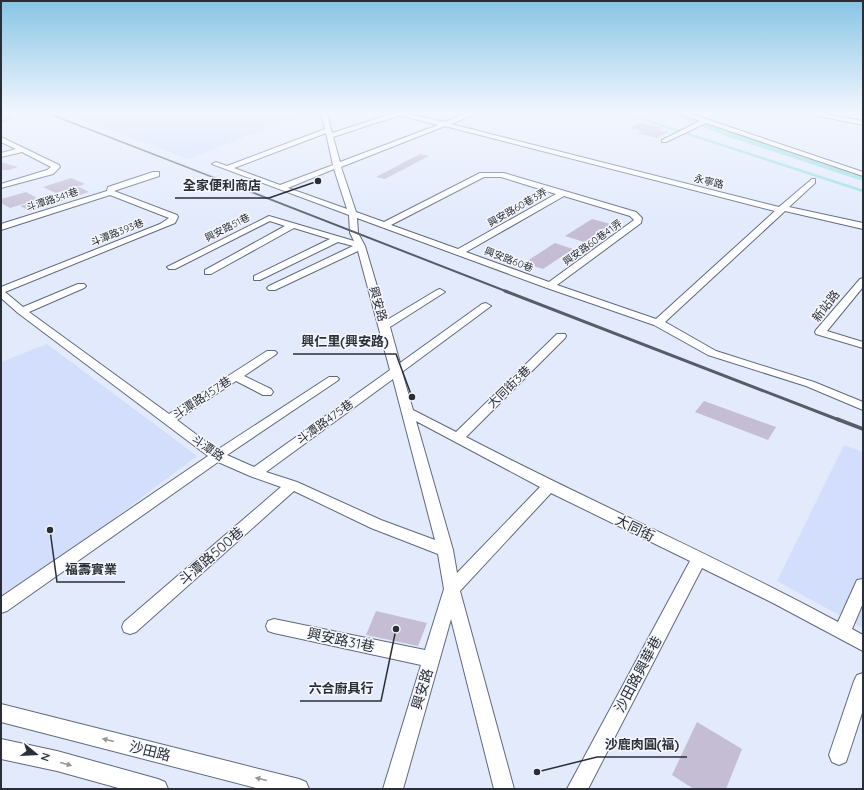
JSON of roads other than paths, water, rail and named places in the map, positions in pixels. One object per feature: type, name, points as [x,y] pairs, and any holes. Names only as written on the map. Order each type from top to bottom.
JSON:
[{"type":"street","points":[[1,156],[22,150],[56,167],[54,170],[1,186]]},
{"type":"street","points":[[227,168],[280,150]]},
{"type":"street","name":"興安路","points":[[333,150],[336,166],[353,215],[354,233],[361,246],[446,550],[452,589],[504,789]]},
{"type":"street","points":[[282,187],[379,150]]},
{"type":"street","name":"永寧路","points":[[551,150],[784,208],[863,226]]},
{"type":"street","points":[[791,150],[863,174]]},
{"type":"street","name":"興安路60巷","points":[[216,164],[550,286],[658,323],[712,353],[752,367],[810,384],[863,406]]},
{"type":"street","name":"斗潭路341巷","points":[[1,227],[110,192],[111,189],[156,174]]},
{"type":"street","name":"興安路60巷3弄","points":[[385,225],[483,175],[501,175],[563,193]]},
{"type":"street","points":[[658,323],[812,181]]},
{"type":"street","name":"斗潭路393巷","points":[[1,292],[163,226],[172,221],[174,217],[110,192]]},
{"type":"street","name":"興安路60巷3弄","points":[[460,252],[563,193]]},
{"type":"street","name":"興安路60巷41弄","points":[[550,286],[638,221],[638,218],[633,214],[563,193]]},
{"type":"street","name":"興安路51巷","points":[[172,267],[269,218],[361,246]]},
{"type":"street","points":[[208,272],[293,225]]},
{"type":"street","points":[[257,278],[337,239]]},
{"type":"street","points":[[272,288],[361,246]]},
{"type":"street","name":"新站路","points":[[862,282],[820,332],[863,345]]},
{"type":"street","points":[[22,311],[81,286]]},
{"type":"street","name":"斗潭路","points":[[1,292],[22,311],[217,456],[255,473],[292,486],[376,524],[446,550]]},
{"type":"street","points":[[384,326],[440,292]]},
{"type":"street","name":"斗潭路475巷","points":[[255,473],[486,306]]},
{"type":"street","name":"大同街3巷","points":[[457,438],[561,336]]},
{"type":"street","name":"斗潭路457巷","points":[[168,420],[271,354]]},
{"type":"street","name":"斗潭路457巷","points":[[235,376],[267,392]]},
{"type":"street","points":[[1,606],[217,456],[333,379]]},
{"type":"street","name":"大同街","points":[[408,412],[549,486],[779,598],[863,644]]},
{"type":"street","name":"斗潭路500巷","points":[[130,627],[292,486]]},
{"type":"street","points":[[452,589],[549,486]]},
{"type":"street","name":"沙田路興華巷","points":[[577,789],[699,559]]},
{"type":"street","points":[[842,632],[863,585]]},
{"type":"street","name":"興安路","points":[[393,789],[452,589]]},
{"type":"street","name":"興安路31巷","points":[[274,626],[431,659]]},
{"type":"street","points":[[839,755],[863,681]]},
{"type":"street","name":"沙田路","points":[[1,713],[299,789]]},
{"type":"street","points":[[1,749],[57,761],[158,789]]},
{"type":"waterway","points":[[737,150],[863,191]]},
{"type":"waterway","points":[[777,150],[863,178]]},
{"type":"railway","points":[[142,150],[251,192]]},
{"type":"railway","points":[[249,191],[508,292]]},
{"type":"railway","points":[[505,291],[839,420]]},
{"type":"railway","points":[[837,419],[863,429]]},
{"type":"place","name":"全家便利商店","points":[[318,181]]},
{"type":"place","name":"興仁里(興安路)","points":[[412,397]]},
{"type":"place","name":"福壽實業","points":[[50,530]]},
{"type":"place","name":"六合廚具行","points":[[396,629]]},
{"type":"place","name":"沙鹿肉圓(福)","points":[[537,772]]}]
